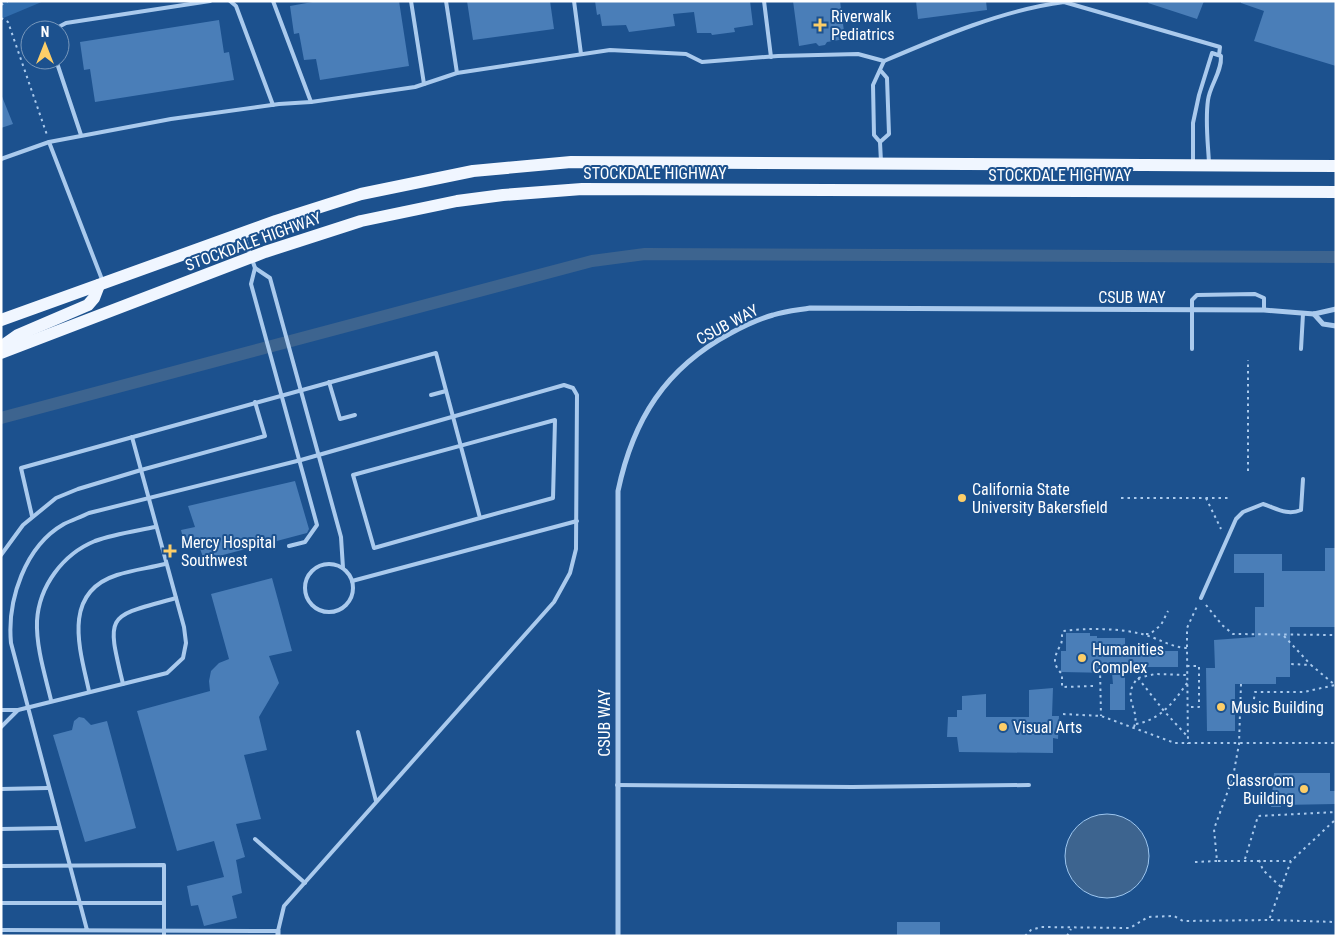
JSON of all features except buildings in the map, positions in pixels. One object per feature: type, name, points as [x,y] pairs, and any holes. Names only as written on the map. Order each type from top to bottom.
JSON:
[{"type":"main road","name":"STOCKDALE HIGHWAY","points":[[1,320],[328,204],[393,186],[507,167],[571,162],[1336,166]]},
{"type":"main road","name":"STOCKDALE HIGHWAY","points":[[1,353],[254,263],[328,230],[404,211],[457,201],[545,191],[582,189],[1336,192]]},
{"type":"main road","points":[[1,347],[18,334],[88,305],[101,284]]},
{"type":"street","name":"CSUB WAY","points":[[618,936],[618,492],[624,461],[642,418],[658,392],[694,356],[739,328],[772,315],[810,308],[1264,310],[1303,314],[1314,314],[1336,309]]},
{"type":"street","name":"CSUB WAY","points":[[1314,314],[1323,324],[1336,326]]},
{"type":"lane","points":[[70,23],[210,1]]},
{"type":"lane","points":[[230,1],[236,6],[273,104]]},
{"type":"lane","points":[[274,1],[312,102]]},
{"type":"lane","points":[[411,1],[424,84]]},
{"type":"lane","points":[[446,1],[457,73]]},
{"type":"lane","points":[[574,1],[581,54]]},
{"type":"lane","points":[[764,1],[770,57]]},
{"type":"lane","points":[[1,159],[49,142],[170,119],[273,104],[312,102],[424,84],[457,73],[610,50],[686,54],[702,62],[770,57],[858,54],[884,61],[943,36],[1041,5],[1064,2],[1220,47],[1218,55]]},
{"type":"lane","points":[[1193,166],[1193,123],[1198,95],[1212,53],[1221,56],[1221,64],[1208,99],[1206,128],[1210,166]]},
{"type":"lane","points":[[881,164],[880,142],[874,135],[873,85],[884,61]]},
{"type":"lane","points":[[59,70],[82,135]]},
{"type":"lane","points":[[880,142],[888,134],[887,78],[881,71]]},
{"type":"lane","points":[[49,142],[101,284]]},
{"type":"lane","points":[[243,233],[254,263],[270,278],[342,537],[343,568],[352,581],[352,597],[341,609],[326,612],[312,605],[307,599],[305,584],[313,570],[328,564],[343,568]]},
{"type":"lane","points":[[254,263],[251,284],[317,525],[305,542],[289,546]]},
{"type":"lane","points":[[1192,349],[1192,300],[1204,294],[1260,295],[1264,298],[1264,310]]},
{"type":"lane","points":[[1301,349],[1303,314]]},
{"type":"lane","points":[[32,516],[20,468],[436,353],[480,518]]},
{"type":"lane","points":[[330,382],[340,419],[355,415]]},
{"type":"lane","points":[[1,930],[278,934],[284,906],[554,602],[570,573],[576,549],[577,521],[577,395],[573,388],[564,385],[319,455],[90,513],[63,524],[43,542],[30,558],[14,599],[10,628],[26,707],[87,930]]},
{"type":"lane","points":[[431,395],[446,391]]},
{"type":"lane","points":[[1,555],[12,538],[32,516],[56,498],[78,489],[141,470],[265,436],[255,402]]},
{"type":"lane","points":[[555,420],[553,498],[480,518],[374,548],[353,475],[555,420]]},
{"type":"lane","points":[[1,710],[18,710],[51,700],[167,673],[183,658],[186,643],[176,598],[165,564],[132,437]]},
{"type":"lane","points":[[1201,598],[1236,519],[1253,506],[1263,504],[1285,512],[1293,513],[1301,510],[1303,478]]},
{"type":"lane","points":[[352,581],[577,521]]},
{"type":"lane","points":[[51,700],[41,655],[37,620],[40,604],[53,576],[64,561],[77,550],[96,541],[155,527]]},
{"type":"lane","points":[[90,691],[79,643],[78,622],[80,612],[90,591],[115,576],[165,564]]},
{"type":"lane","points":[[123,684],[113,641],[114,626],[117,620],[127,611],[176,598]]},
{"type":"lane","points":[[1,728],[18,710]]},
{"type":"lane","points":[[358,732],[376,801]]},
{"type":"lane","points":[[617,785],[842,787],[1029,785]]},
{"type":"lane","points":[[1,789],[48,788]]},
{"type":"lane","points":[[1,829],[59,828]]},
{"type":"lane","points":[[255,839],[305,883]]},
{"type":"lane","points":[[1,866],[164,865],[164,933]]},
{"type":"lane","points":[[1,903],[164,903]]},
{"type":"path","points":[[1,5],[8,1]]},
{"type":"path","points":[[1,18],[8,22],[49,142]]},
{"type":"path","points":[[1248,360],[1248,471]]},
{"type":"path","points":[[1121,498],[1231,498]]},
{"type":"path","points":[[1206,498],[1220,529]]},
{"type":"path","points":[[1188,744],[1187,628],[1201,598],[1222,625],[1233,634],[1336,635]]},
{"type":"path","points":[[1093,686],[1062,687],[1062,674],[1056,666],[1054,656],[1061,645],[1062,632],[1127,631],[1150,634],[1166,618],[1168,611]]},
{"type":"path","points":[[1144,634],[1167,645],[1187,648]]},
{"type":"path","points":[[1283,635],[1311,665],[1335,685]]},
{"type":"path","points":[[1290,664],[1311,665]]},
{"type":"path","points":[[1187,666],[1199,666],[1199,707],[1187,707]]},
{"type":"path","points":[[1100,669],[1101,716]]},
{"type":"path","points":[[1134,727],[1137,717],[1131,706],[1130,690],[1138,678],[1155,674],[1187,675]]},
{"type":"path","points":[[1138,678],[1188,737]]},
{"type":"path","points":[[1136,724],[1147,721],[1164,711],[1187,682]]},
{"type":"path","points":[[1217,860],[1214,829],[1233,777],[1239,744],[1241,684]]},
{"type":"path","points":[[1240,713],[1252,713],[1255,692],[1304,692],[1335,685]]},
{"type":"path","points":[[1063,714],[1101,716],[1175,743],[1336,743]]},
{"type":"path","points":[[1245,859],[1258,816],[1336,812]]},
{"type":"path","points":[[1270,920],[1291,861],[1336,819]]},
{"type":"path","points":[[1195,862],[1245,859],[1291,861]]},
{"type":"path","points":[[1258,860],[1263,870],[1281,887]]},
{"type":"path","points":[[1025,936],[1031,930],[1041,928],[1130,928],[1148,917],[1174,916],[1183,921],[1270,920],[1336,922]]},
{"type":"path","points":[[1068,936],[1071,928]]},
{"type":"shaded area","points":[[1,1],[44,1],[1,19]]},
{"type":"shaded area","points":[[1107,814],[1130,821],[1142,833],[1149,856],[1142,879],[1130,891],[1107,898],[1084,891],[1072,879],[1065,856],[1072,833],[1084,821]]},
{"type":"waterway","points":[[1,418],[592,261],[645,254],[1336,257]]},
{"type":"place","name":"Riverwalk Pediatrics","points":[[820,25]]},
{"type":"place","name":"California State University Bakersfield","points":[[962,498]]},
{"type":"place","name":"Mercy Hospital Southwest","points":[[170,551]]},
{"type":"place","name":"Humanities Complex","points":[[1082,658]]},
{"type":"place","name":"Music Building","points":[[1221,707]]},
{"type":"place","name":"Visual Arts","points":[[1003,727]]},
{"type":"place","name":"Classroom Building","points":[[1304,789]]}]
